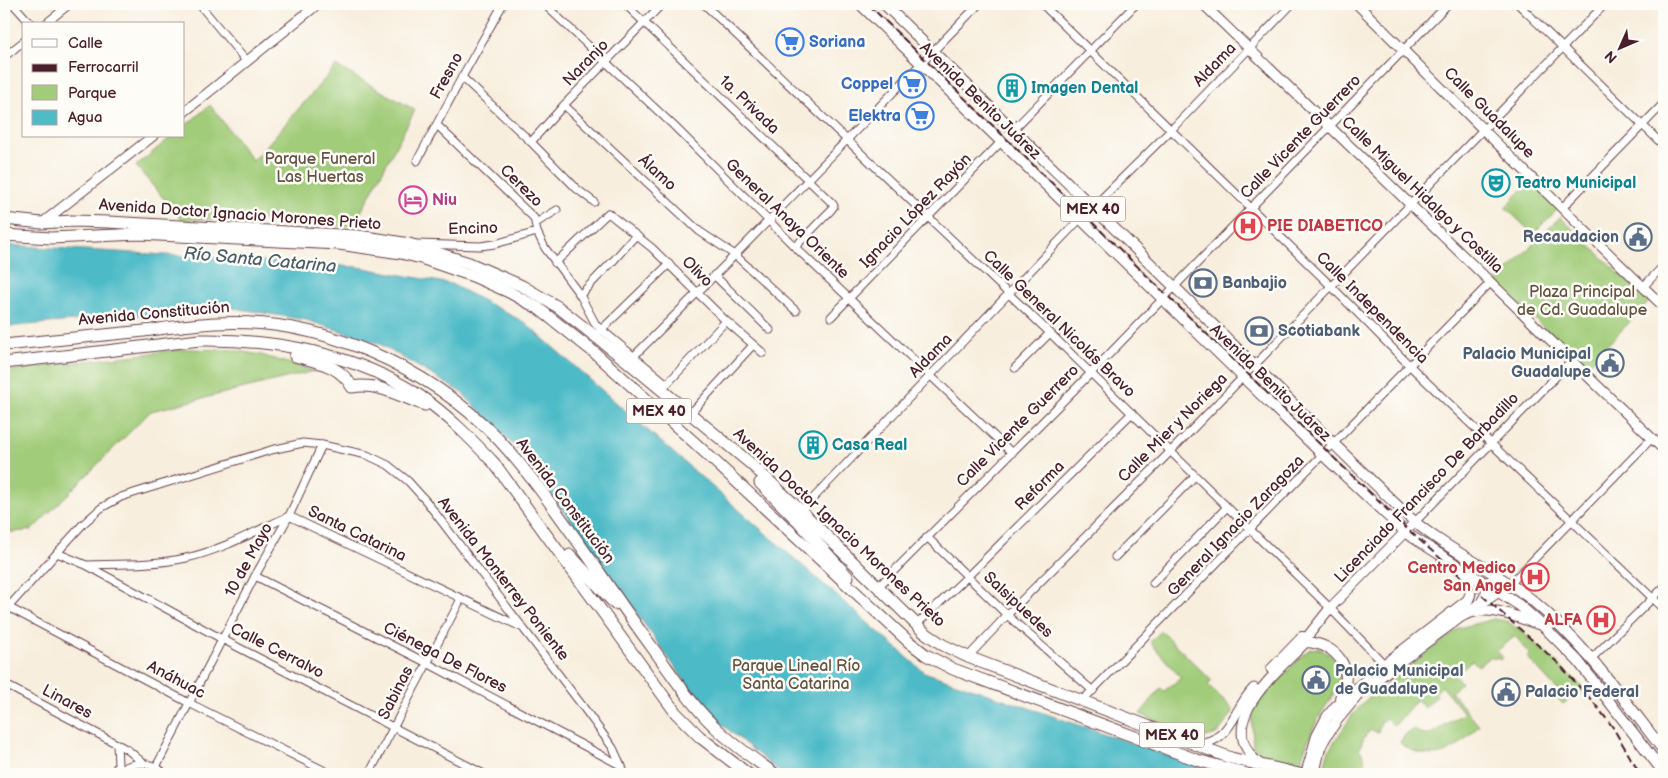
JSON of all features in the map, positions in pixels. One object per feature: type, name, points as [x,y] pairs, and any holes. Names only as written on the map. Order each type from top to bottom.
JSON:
[{"type":"highway","name":"Avenida Doctor Ignacio Morones Prieto","points":[[4,219],[42,224],[72,221],[358,236],[409,244],[469,263],[522,286],[558,307],[598,333],[631,359],[664,387],[690,414],[751,464],[916,625],[943,645],[1231,758],[1300,774]]},
{"type":"highway","name":"Avenida Doctor Ignacio Morones Prieto","points":[[4,235],[51,238],[139,234],[339,244],[422,258],[473,276],[538,308],[595,353],[885,620],[926,655],[952,669],[1197,760],[1247,774]]},
{"type":"highway","name":"Avenida Constitución","points":[[4,345],[216,323],[235,323],[273,326],[347,343],[383,358],[417,376],[449,397],[479,421],[520,464],[559,515],[681,689],[703,715],[726,737],[775,774]]},
{"type":"highway","name":"Avenida Constitución","points":[[4,363],[200,340],[233,340],[266,344],[336,358],[368,368],[404,386],[438,409],[494,463],[676,713],[687,726],[707,743],[748,774]]},
{"type":"highway","points":[[266,344],[293,356],[334,368],[342,373],[352,386],[377,387],[438,409]]},
{"type":"highway","points":[[703,424],[799,522],[885,620]]},
{"type":"highway","points":[[543,528],[555,537],[598,587],[635,624]]},
{"type":"main road","name":"Avenida Benito Juárez","points":[[860,4],[1323,455],[1406,533],[1500,592],[1519,605],[1543,626],[1578,661],[1664,773]]},
{"type":"main road","name":"Avenida Benito Juárez","points":[[884,4],[1415,522],[1510,584],[1550,616],[1592,658],[1664,750]]},
{"type":"main road","points":[[1336,706],[1387,667],[1468,600],[1472,592],[1463,569]]},
{"type":"main road","points":[[1481,604],[1489,586],[1488,571]]},
{"type":"main road","points":[[1306,774],[1317,747],[1331,728],[1350,703],[1387,667],[1510,584]]},
{"type":"main road","points":[[1462,616],[1476,611],[1494,610],[1543,626]]},
{"type":"main road","points":[[1305,639],[1319,643],[1337,655],[1343,664],[1346,681],[1342,696],[1322,726],[1314,774]]},
{"type":"street","points":[[13,4],[29,22]]},
{"type":"street","points":[[48,22],[70,4]]},
{"type":"street","points":[[199,4],[247,62]]},
{"type":"street","points":[[185,111],[318,4]]},
{"type":"street","name":"Fresno","points":[[417,161],[503,4]]},
{"type":"street","name":"General Anaya Oriente","points":[[544,4],[674,126],[795,248],[1012,453]]},
{"type":"street","name":"1a. Privada","points":[[625,4],[832,203],[833,208],[795,248]]},
{"type":"street","name":"Naranjo","points":[[531,142],[564,104],[662,4]]},
{"type":"street","name":"Calle General Nicolás Bravo","points":[[704,4],[1010,294],[1330,608],[1387,667]]},
{"type":"street","points":[[631,359],[979,4]]},
{"type":"street","name":"Calle Independencia","points":[[1042,4],[1331,286],[1410,366],[1664,609]]},
{"type":"street","points":[[1013,130],[1136,4]]},
{"type":"street","name":"Calle Miguel Hidalgo y Costilla","points":[[1203,4],[1664,450]]},
{"type":"street","name":"Aldama","points":[[1092,208],[1171,130],[1292,4]]},
{"type":"street","name":"Calle Guadalupe","points":[[1357,4],[1664,307]]},
{"type":"street","name":"Calle Vicente Guerrero","points":[[878,587],[1091,373],[1448,4]]},
{"type":"street","points":[[1518,4],[1664,146]]},
{"type":"street","name":"Calle Mier y Noriega","points":[[968,656],[1243,377],[1605,4]]},
{"type":"street","points":[[4,57],[22,43]]},
{"type":"street","points":[[462,77],[531,142],[577,189],[594,202]]},
{"type":"street","points":[[1562,208],[1664,103]]},
{"type":"street","name":"Álamo","points":[[564,104],[699,231],[735,255],[796,311]]},
{"type":"street","name":"Cerezo","points":[[437,124],[534,218],[537,232],[545,248],[580,294],[598,333]]},
{"type":"street","points":[[42,224],[150,138]]},
{"type":"street","name":"Ignacio López Rayón","points":[[831,317],[1001,142]]},
{"type":"street","points":[[536,223],[557,210]]},
{"type":"street","name":"Olivo","points":[[555,263],[608,213],[669,264],[726,320],[764,353]]},
{"type":"street","name":"Aldama","points":[[801,511],[1080,219]]},
{"type":"street","name":"Encino","points":[[409,244],[495,244],[537,232]]},
{"type":"street","points":[[580,294],[636,235]]},
{"type":"street","points":[[598,333],[669,264]]},
{"type":"street","points":[[1643,287],[1664,265]]},
{"type":"street","points":[[714,275],[770,330]]},
{"type":"street","name":"General Ignacio Zaragoza","points":[[1083,700],[1142,642],[1490,283]]},
{"type":"street","points":[[664,387],[726,320]]},
{"type":"street","points":[[1015,368],[1050,333]]},
{"type":"street","points":[[690,414],[753,345]]},
{"type":"street","name":"Licenciado Francisco De Barbadillo","points":[[1262,766],[1250,754],[1244,742],[1243,728],[1251,700],[1330,608],[1406,533],[1571,361]]},
{"type":"street","name":"Reforma","points":[[916,625],[1132,413]]},
{"type":"street","points":[[1510,584],[1652,438]]},
{"type":"street","name":"Avenida Monterrey Poniente","points":[[6,609],[68,540],[101,508],[121,497],[271,450],[303,443],[322,445],[367,455],[388,465],[408,480],[524,628],[602,733],[613,748],[625,774]]},
{"type":"street","name":"10 de Mayo","points":[[156,767],[255,576],[289,516],[322,445]]},
{"type":"street","points":[[1115,556],[1195,476]]},
{"type":"street","points":[[1153,583],[1227,507]]},
{"type":"street","name":"Santa Catarina","points":[[86,565],[152,563],[185,558],[207,552],[289,516],[524,628]]},
{"type":"street","name":"Salsipuedes","points":[[926,537],[1007,615],[1093,691]]},
{"type":"street","points":[[68,540],[71,557]]},
{"type":"street","name":"Calle Cerralvo","points":[[57,553],[71,557],[222,639],[484,774]]},
{"type":"street","name":"Ciénega De Flores","points":[[255,576],[622,766]]},
{"type":"street","points":[[1592,658],[1664,587]]},
{"type":"street","name":"Sabinas","points":[[369,774],[461,599]]},
{"type":"street","name":"Anáhuac","points":[[6,609],[332,774]]},
{"type":"street","name":"Licenciado Francisco De Barbadillo","points":[[1194,744],[1211,741],[1223,734],[1251,691],[1305,639]]},
{"type":"street","name":"Linares","points":[[4,684],[128,750],[143,763]]},
{"type":"street","points":[[115,774],[118,764],[117,744]]},
{"type":"street","points":[[1653,759],[1664,750]]},
{"type":"street","points":[[115,774],[122,768],[132,764],[143,763],[156,767],[164,774]]},
{"type":"green space","name":"Parque Funeral Las Huertas","points":[[336,66],[415,110],[354,225],[341,226],[235,218],[182,220],[136,166],[170,138],[185,138],[185,126],[210,105],[253,161]]},
{"type":"green space","points":[[1530,182],[1558,209],[1533,234],[1505,207]]},
{"type":"green space","name":"Plaza Principal de Cd. Guadalupe","points":[[1560,217],[1649,302],[1587,366],[1567,350],[1496,282]]},
{"type":"green space","points":[[186,349],[233,350],[261,355],[314,371],[151,411],[32,530],[4,533],[4,371]]},
{"type":"green space","points":[[1494,619],[1506,621],[1520,630],[1585,689],[1576,698],[1574,696],[1563,704],[1554,694],[1558,691],[1527,657],[1530,654],[1515,636],[1497,651],[1503,658],[1500,660],[1497,657],[1494,659],[1491,656],[1478,666],[1472,660],[1455,675],[1461,683],[1451,692],[1479,726],[1458,745],[1451,750],[1436,755],[1410,750],[1400,742],[1407,733],[1414,730],[1424,735],[1429,735],[1464,713],[1442,686],[1435,693],[1437,696],[1424,708],[1417,699],[1396,724],[1393,725],[1386,718],[1381,722],[1378,732],[1371,730],[1364,737],[1359,749],[1364,756],[1366,774],[1322,774],[1329,750],[1353,714],[1367,699],[1459,628]]},
{"type":"green space","points":[[1161,631],[1212,681],[1208,685],[1233,709],[1232,714],[1217,734],[1198,739],[1140,714],[1161,688],[1164,691],[1181,678],[1150,642]]},
{"type":"green space","points":[[1318,648],[1331,656],[1338,664],[1340,673],[1335,692],[1314,727],[1299,768],[1267,762],[1253,747],[1252,722],[1254,710],[1265,694],[1306,652],[1310,649]]},
{"type":"water","name":"Río Santa Catarina","points":[[4,245],[358,267],[451,284],[524,322],[924,672],[1221,774],[782,774],[707,712],[526,458],[461,392],[378,343],[306,320],[234,308],[4,327]]},
{"type":"railway","points":[[868,4],[1404,526],[1558,663],[1612,726],[1640,774]]},
{"type":"place","name":"Soriana","points":[[790,42]]},
{"type":"place","name":"Coppel","points":[[912,84]]},
{"type":"place","name":"Imagen Dental","points":[[1012,88]]},
{"type":"place","name":"Elektra","points":[[920,116]]},
{"type":"place","name":"Teatro Municipal","points":[[1496,183]]},
{"type":"place","name":"Niu","points":[[413,200]]},
{"type":"place","name":"PIE DIABETICO","points":[[1248,226]]},
{"type":"place","name":"Recaudacion","points":[[1638,237]]},
{"type":"place","name":"Banbajio","points":[[1203,283]]},
{"type":"place","name":"Scotiabank","points":[[1259,331]]},
{"type":"place","name":"Palacio Municipal Guadalupe","points":[[1610,363]]},
{"type":"place","name":"Casa Real","points":[[813,445]]},
{"type":"place","name":"Centro Medico San Angel","points":[[1535,577]]},
{"type":"place","name":"ALFA","points":[[1601,620]]},
{"type":"place","name":"Palacio Municipal de Guadalupe","points":[[1316,680]]},
{"type":"place","name":"Palacio Federal","points":[[1506,692]]},
{"type":"park label","name":"Parque Lineal Río Santa Catarina","points":[[796,675]]}]
